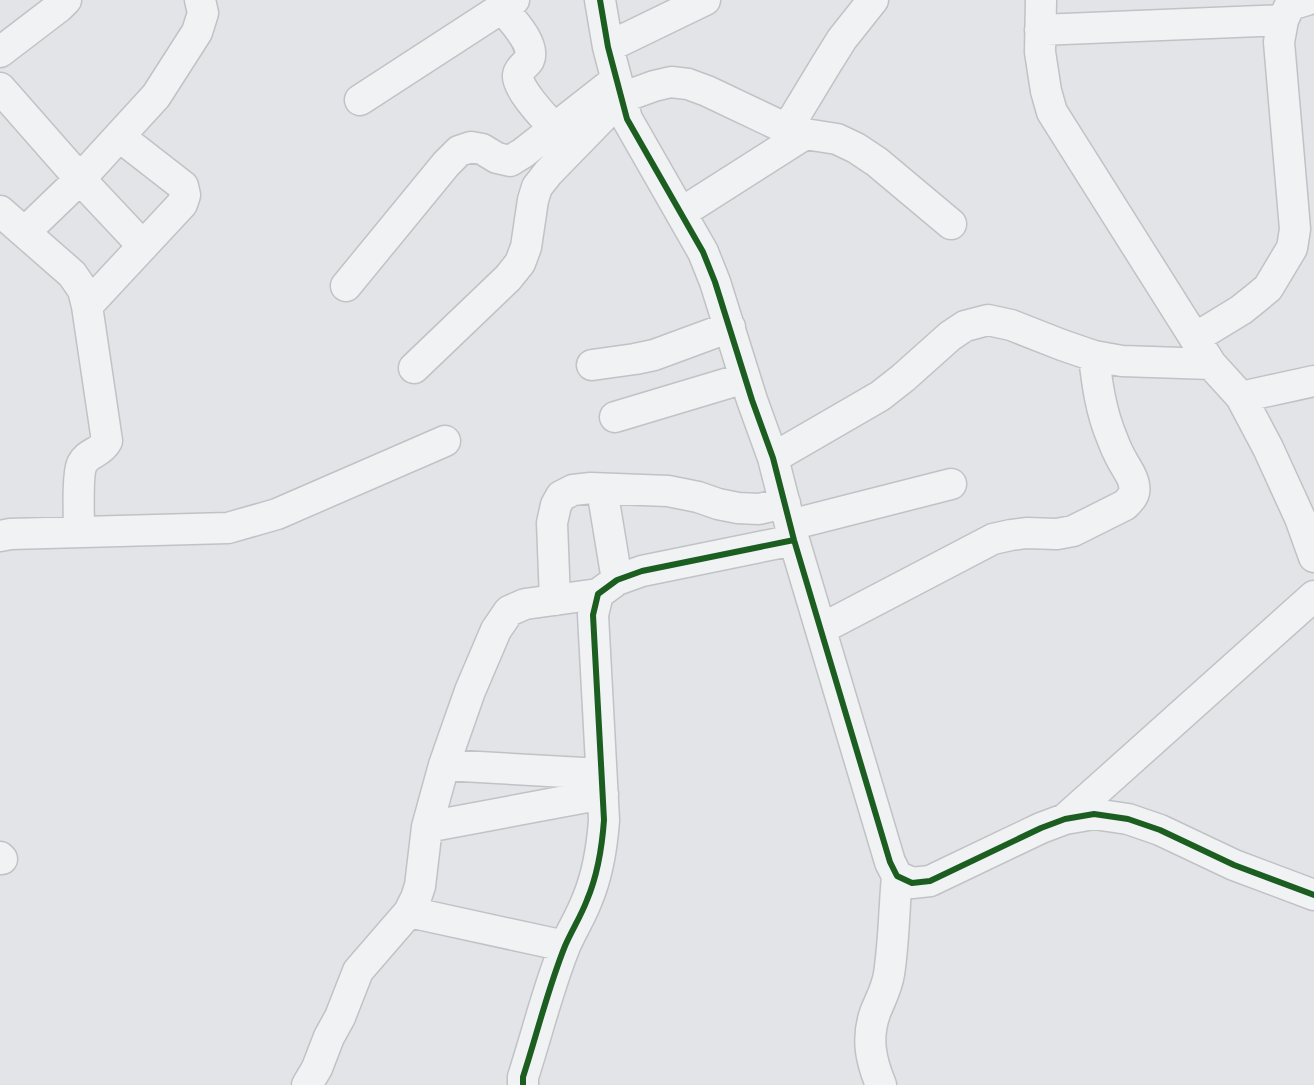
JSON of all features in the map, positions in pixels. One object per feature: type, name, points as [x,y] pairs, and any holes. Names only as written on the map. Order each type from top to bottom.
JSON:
[{"type":"street","points":[[0,52],[66,0]]},
{"type":"street","points":[[25,232],[80,179],[156,96],[197,32],[203,13],[200,0]]},
{"type":"street","points":[[600,0],[608,47],[627,119],[703,252],[716,282],[745,378],[773,458],[890,862],[897,876],[889,975],[871,1030],[870,1047],[873,1066],[881,1085]]},
{"type":"street","points":[[608,47],[705,0]]},
{"type":"street","points":[[681,213],[796,132],[827,63],[842,39],[873,0]]},
{"type":"street","points":[[1041,0],[1040,52],[1052,112],[1211,364],[1240,397],[1268,448],[1300,518],[1314,557]]},
{"type":"street","points":[[360,100],[508,4],[530,49],[529,60],[522,66],[518,75],[521,87],[554,129]]},
{"type":"street","points":[[1040,30],[1292,6],[1279,42],[1295,229],[1292,248],[1268,288],[1195,338]]},
{"type":"street","points":[[346,286],[459,152],[471,147],[482,149],[497,158],[510,160],[618,89],[671,82],[688,84],[706,90],[796,132],[837,140],[856,148],[877,162],[951,224]]},
{"type":"street","points":[[0,88],[143,246]]},
{"type":"street","points":[[414,368],[508,278],[520,263],[526,248],[537,187],[618,89]]},
{"type":"street","points":[[87,306],[182,204],[184,195],[183,186],[120,137]]},
{"type":"street","points":[[0,211],[72,274],[83,290],[87,306],[107,441],[103,449],[89,456],[82,464],[79,532]]},
{"type":"street","points":[[773,458],[880,396],[950,336],[965,326],[988,320],[1011,325],[1094,356],[1122,361],[1211,364]]},
{"type":"street","points":[[592,365],[654,355],[730,327]]},
{"type":"street","points":[[821,629],[993,540],[1026,533],[1057,534],[1073,531],[1125,505],[1131,499],[1135,490],[1134,481],[1114,444],[1102,412],[1094,356]]},
{"type":"street","points":[[615,417],[745,378]]},
{"type":"street","points":[[1240,397],[1314,381]]},
{"type":"street","points":[[0,536],[228,528],[277,514],[445,441]]},
{"type":"street","points":[[307,1085],[340,1017],[358,971],[410,912],[420,886],[427,827],[444,765],[470,691],[496,630],[509,611],[525,604],[555,600],[608,587],[642,571],[790,522],[951,484]]},
{"type":"street","points":[[523,1085],[523,1077],[566,946],[587,902],[597,873],[602,845],[604,820],[593,615],[608,587],[602,489]]},
{"type":"street","points":[[555,600],[552,523],[556,505],[561,496],[573,490],[668,490],[738,508],[759,508],[790,522]]},
{"type":"street","points":[[1065,819],[1314,596]]},
{"type":"street","points":[[444,765],[602,784]]},
{"type":"street","points":[[427,827],[602,784]]},
{"type":"street","points":[[897,876],[912,883],[930,881],[1041,828],[1065,819],[1094,814],[1128,819],[1160,830],[1234,865],[1314,895]]},
{"type":"street","points":[[410,912],[566,946]]},
{"type":"cycle path","points":[[600,0],[608,47],[627,119],[703,252],[715,282],[773,458],[794,540],[890,862],[897,876],[912,883],[930,881],[1041,828],[1065,819],[1094,814],[1128,819],[1160,830],[1234,865],[1314,895]]},
{"type":"cycle path","points":[[523,1085],[523,1077],[553,978],[591,890],[601,851],[604,820],[593,615],[598,594],[617,580],[642,571],[794,540]]}]
